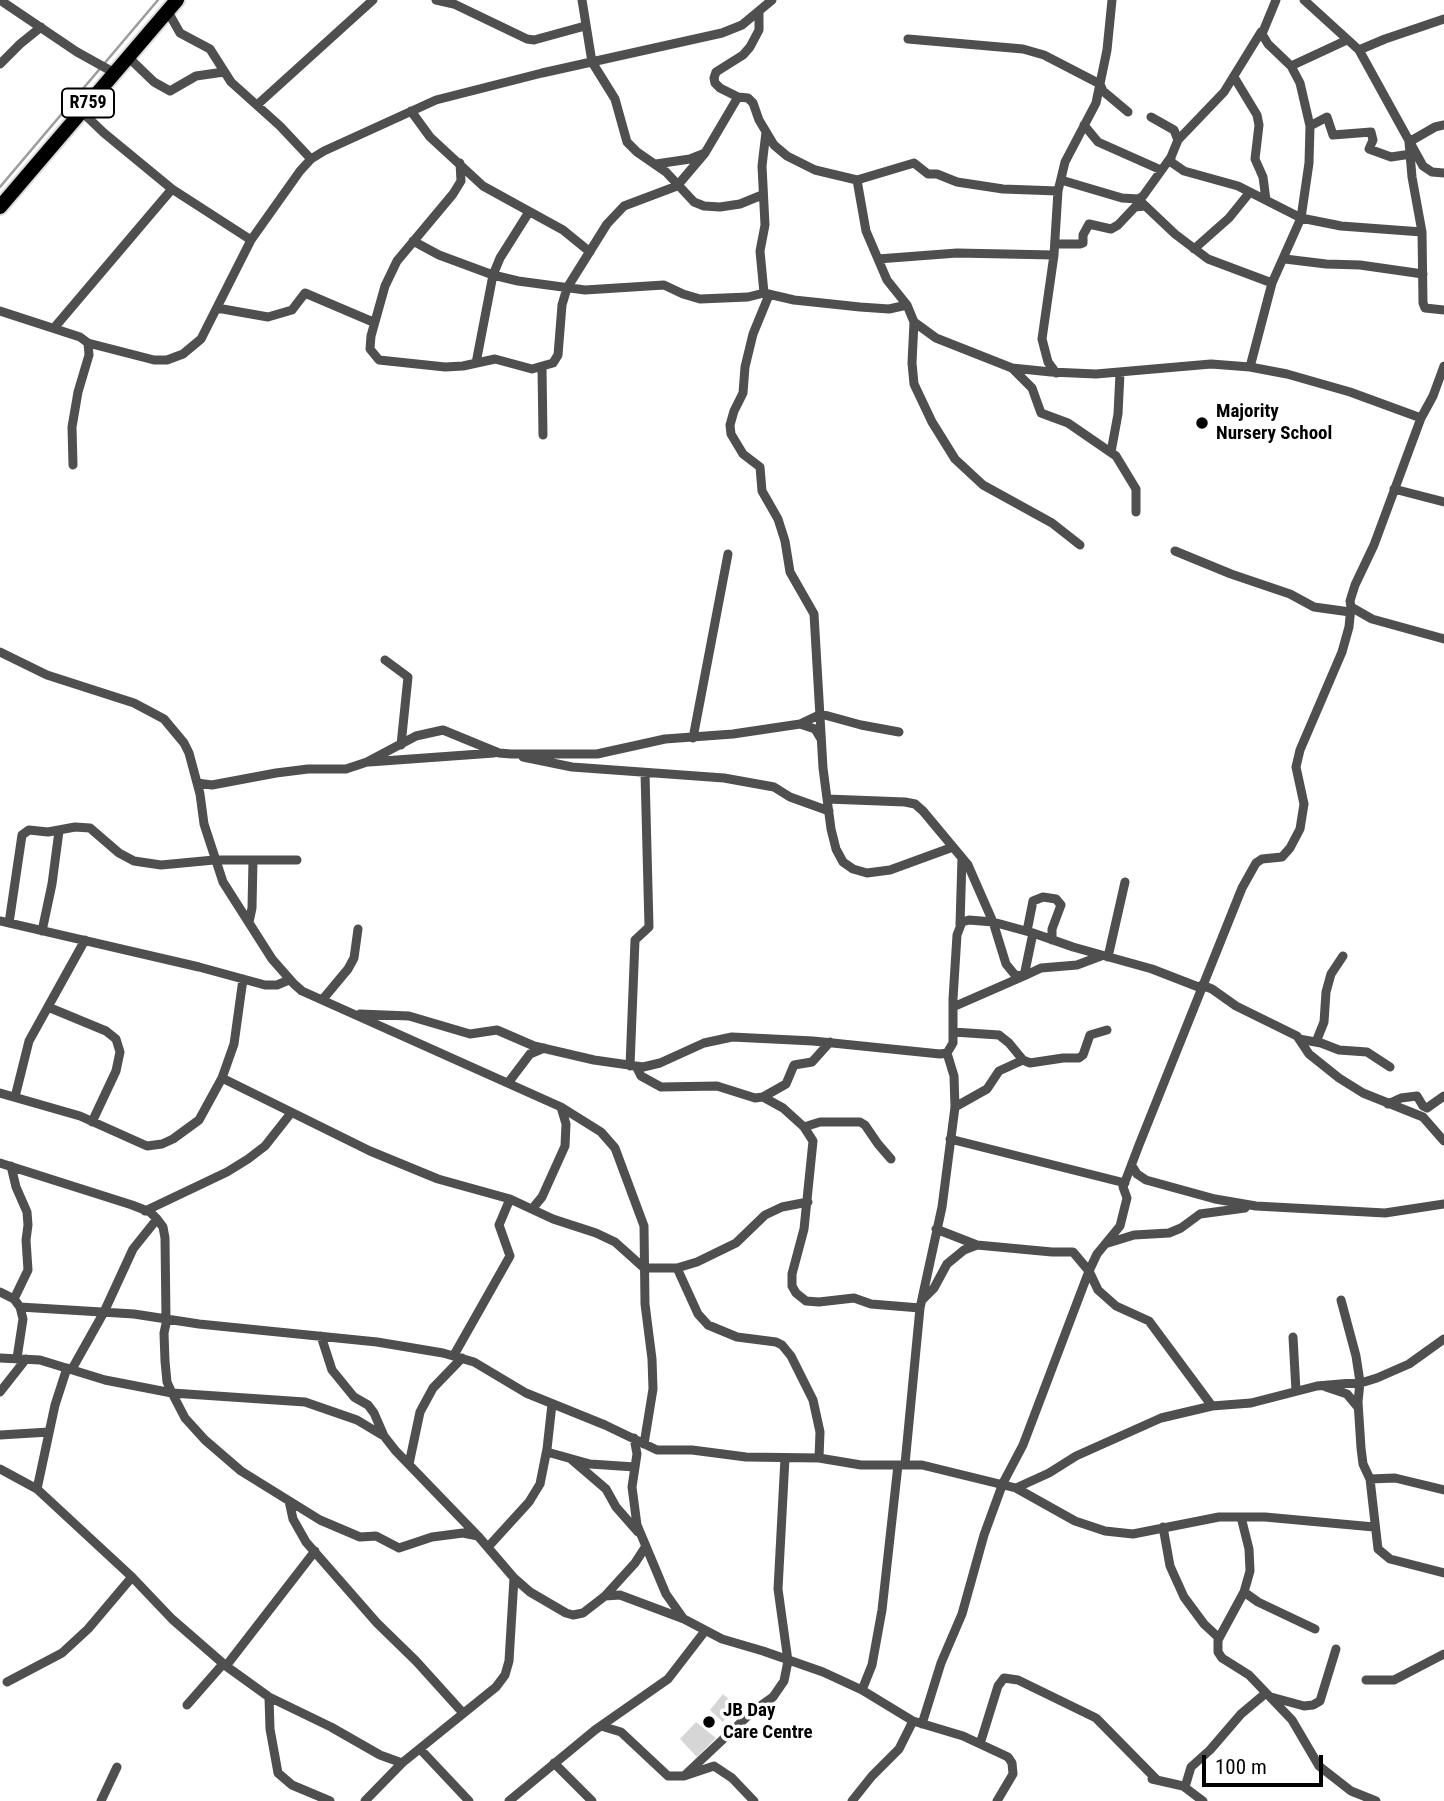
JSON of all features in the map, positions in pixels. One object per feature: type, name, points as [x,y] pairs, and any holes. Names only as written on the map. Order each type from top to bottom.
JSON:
[{"type":"main road","name":"R759","points":[[0,207],[172,5]]},
{"type":"street","points":[[0,0],[113,72]]},
{"type":"street","points":[[257,105],[373,0]]},
{"type":"street","points":[[436,0],[454,4],[527,39],[534,40],[585,26]]},
{"type":"street","points":[[582,0],[592,62],[615,99],[627,142],[666,172],[694,202],[704,206],[740,204],[762,195]]},
{"type":"street","points":[[0,311],[80,337],[88,343],[140,358],[167,360],[183,354],[201,339],[251,240],[310,159],[436,100],[722,33],[742,25],[772,0]]},
{"type":"street","points":[[1056,373],[1048,362],[1042,339],[1054,255],[1058,191],[1065,162],[1096,103],[1107,50],[1112,0]]},
{"type":"street","points":[[1055,244],[1083,243],[1083,235],[1089,224],[1111,229],[1141,203],[1171,157],[1178,140],[1224,92],[1234,77],[1261,32],[1276,0]]},
{"type":"street","points":[[1304,0],[1359,50],[1423,166],[1432,172],[1444,173]]},
{"type":"street","points":[[172,5],[180,33],[210,49],[231,82],[310,159]]},
{"type":"street","points":[[759,12],[759,30],[750,47],[743,55],[716,72],[715,83],[738,97],[748,98],[774,145],[802,164],[815,170],[857,180],[914,163],[928,174],[937,174],[957,182],[1003,189],[1058,191]]},
{"type":"street","points":[[1359,50],[1444,19]]},
{"type":"street","points":[[0,64],[41,27]]},
{"type":"street","points":[[1250,367],[1272,283],[1301,218],[1309,163],[1310,126],[1300,83],[1291,66],[1268,44],[1261,32]]},
{"type":"street","points":[[908,39],[1023,49],[1044,55],[1100,84],[1103,91],[1128,112]]},
{"type":"street","points":[[1291,66],[1347,40]]},
{"type":"street","points":[[127,56],[154,82],[170,90],[196,76],[224,72]]},
{"type":"street","points":[[1234,77],[1257,115],[1259,125],[1255,159],[1263,177],[1266,200]]},
{"type":"street","points":[[460,163],[461,181],[453,194],[397,261],[373,322],[370,349],[379,360],[445,367],[495,359],[533,369],[542,368],[553,363],[558,355],[562,304],[568,288],[607,224],[624,206],[677,186],[705,153],[738,97]]},
{"type":"street","points":[[81,111],[104,134],[172,188],[251,240]]},
{"type":"street","points":[[411,111],[430,137],[483,186],[563,230],[590,252]]},
{"type":"street","points":[[1151,117],[1174,130],[1178,140]]},
{"type":"street","points":[[1310,126],[1327,117],[1333,135],[1371,132],[1373,140],[1369,149],[1391,157],[1411,154]]},
{"type":"street","points":[[1084,125],[1098,142],[1161,170]]},
{"type":"street","points":[[1409,142],[1435,127],[1444,125]]},
{"type":"street","points":[[766,131],[762,166],[765,218],[760,251],[767,294],[753,334],[745,367],[743,393],[730,425],[731,434],[743,454],[760,467],[762,491],[778,519],[790,572],[814,614],[827,799],[836,849],[844,862],[853,869],[867,873],[890,870],[953,847]]},
{"type":"street","points":[[1409,142],[1422,232],[1424,308],[1444,310]]},
{"type":"street","points":[[656,164],[690,159],[705,153]]},
{"type":"street","points":[[1171,157],[1171,162],[1184,171],[1238,186],[1301,218],[1341,226],[1422,232]]},
{"type":"street","points":[[857,180],[866,230],[887,280],[906,306],[914,323],[914,384],[954,459],[983,485],[1052,523],[1080,545]]},
{"type":"street","points":[[1061,180],[1141,203],[1208,259],[1272,283]]},
{"type":"street","points":[[54,328],[172,188]]},
{"type":"street","points":[[1194,249],[1230,218],[1250,192]]},
{"type":"street","points":[[476,363],[493,275],[500,258],[529,212]]},
{"type":"street","points":[[413,241],[439,255],[493,275],[568,288],[585,290],[664,285],[683,295],[700,299],[767,294],[860,307],[889,309],[906,306]]},
{"type":"street","points":[[878,260],[957,253],[1054,255]]},
{"type":"street","points":[[1285,258],[1423,274]]},
{"type":"street","points":[[217,308],[268,317],[292,310],[305,293],[373,322]]},
{"type":"street","points":[[62,319],[65,332]]},
{"type":"street","points":[[914,323],[936,338],[1012,368],[1056,373],[1120,373],[1210,365],[1250,367],[1287,374],[1350,392],[1421,418]]},
{"type":"street","points":[[73,465],[72,427],[78,392],[89,355],[88,343]]},
{"type":"street","points":[[852,1801],[899,1749],[918,1722],[962,1614],[984,1535],[1003,1483],[1023,1445],[1089,1271],[1097,1254],[1120,1226],[1127,1196],[1123,1189],[1125,1183],[1250,871],[1262,859],[1282,857],[1300,829],[1304,804],[1296,768],[1300,750],[1342,652],[1349,627],[1351,594],[1374,545],[1421,418],[1444,366]]},
{"type":"street","points":[[542,368],[543,435]]},
{"type":"street","points":[[1012,368],[1032,388],[1041,413],[1068,423],[1111,452],[1124,465],[1136,489],[1136,512]]},
{"type":"street","points":[[1111,452],[1118,414],[1120,373]]},
{"type":"street","points":[[1394,489],[1444,502]]},
{"type":"street","points":[[1175,551],[1290,594],[1314,607],[1350,610],[1372,619],[1444,639]]},
{"type":"street","points":[[693,737],[728,554]]},
{"type":"street","points":[[0,652],[47,675],[134,703],[164,719],[184,743],[200,794],[204,824],[214,860],[223,881],[289,980],[302,991],[561,1107],[601,1132],[615,1148],[643,1226],[653,1389],[644,1444]]},
{"type":"street","points":[[385,660],[408,677],[401,745]]},
{"type":"street","points":[[367,762],[499,753],[597,754],[640,743],[800,724],[821,714],[899,732]]},
{"type":"street","points":[[800,724],[815,729],[822,741]]},
{"type":"street","points":[[197,783],[212,785],[308,769],[346,769],[367,762],[428,732],[443,730],[499,753]]},
{"type":"street","points":[[511,754],[572,767],[724,778],[774,787],[790,797],[829,811]]},
{"type":"street","points":[[645,773],[649,927],[635,940],[633,1066],[641,1076],[661,1087],[716,1086],[755,1098],[763,1097],[786,1084],[794,1065],[812,1062],[830,1042]]},
{"type":"street","points":[[200,794],[212,785]]},
{"type":"street","points":[[827,799],[915,804],[962,856],[993,922],[1009,970],[1015,975],[1024,976]]},
{"type":"street","points":[[289,980],[277,985],[265,985],[4,922],[22,835],[29,831],[90,828],[118,853],[134,861],[162,865],[214,860],[297,860]]},
{"type":"street","points":[[42,931],[59,831]]},
{"type":"street","points":[[862,1690],[872,1665],[882,1611],[922,1304],[942,1207],[955,1107],[954,1076],[947,1053],[953,1043],[962,856]]},
{"type":"street","points":[[249,922],[253,860]]},
{"type":"street","points":[[1105,957],[1125,883]]},
{"type":"street","points":[[1024,976],[1032,901],[1043,897],[1056,899],[1061,905],[1052,929],[1052,940]]},
{"type":"street","points":[[961,903],[965,912],[976,921]]},
{"type":"street","points":[[960,925],[962,922],[993,922],[1212,989],[1236,1006],[1286,1029],[1299,1039],[1313,1058],[1339,1078],[1388,1104],[1423,1117],[1444,1141]]},
{"type":"street","points":[[323,999],[354,958],[358,929]]},
{"type":"street","points":[[15,1097],[24,1056],[85,940]]},
{"type":"street","points":[[1316,1042],[1324,1022],[1331,974],[1343,956]]},
{"type":"street","points":[[953,1007],[1041,968],[1077,965],[1105,957]]},
{"type":"street","points":[[0,1093],[80,1116],[147,1146],[173,1139],[199,1119],[222,1078],[234,1044],[243,979]]},
{"type":"street","points":[[48,1007],[106,1031],[116,1039],[120,1052],[116,1071],[92,1122]]},
{"type":"street","points":[[355,1014],[409,1016],[470,1034],[497,1030],[518,1041],[544,1048],[633,1066],[660,1063],[704,1043],[732,1037],[830,1042],[929,1054],[947,1053]]},
{"type":"street","points":[[953,1032],[999,1035],[1009,1042],[1023,1060],[1030,1063],[1079,1058],[1083,1055],[1090,1035],[1107,1030]]},
{"type":"street","points":[[1299,1039],[1339,1050],[1367,1052],[1391,1067]]},
{"type":"street","points":[[508,1083],[530,1054],[544,1048]]},
{"type":"street","points":[[955,1107],[987,1089],[999,1071],[1023,1060]]},
{"type":"street","points":[[222,1078],[370,1151],[438,1179],[510,1199],[615,1242],[644,1268],[677,1268],[716,1254],[736,1243],[765,1215],[782,1207],[808,1202]]},
{"type":"street","points":[[1388,1104],[1401,1098],[1417,1097],[1427,1108],[1444,1096]]},
{"type":"street","points":[[763,1097],[783,1108],[804,1127],[813,1141],[804,1229],[792,1274],[792,1286],[801,1298],[819,1302],[853,1298],[877,1305],[922,1304]]},
{"type":"street","points":[[532,1209],[542,1197],[565,1146],[566,1124],[561,1107]]},
{"type":"street","points":[[145,1210],[228,1172],[248,1159],[265,1146],[291,1113]]},
{"type":"street","points":[[804,1127],[820,1122],[860,1122],[866,1125],[877,1144],[891,1159]]},
{"type":"street","points":[[950,1139],[1125,1183]]},
{"type":"street","points":[[0,1163],[145,1210],[157,1219],[163,1227],[165,1238],[164,1334],[167,1382],[185,1418],[205,1440],[241,1471],[320,1520],[360,1537],[376,1536],[399,1548],[432,1537],[463,1533],[478,1536]]},
{"type":"street","points":[[0,1392],[13,1378],[22,1358],[23,1319],[17,1303],[28,1269],[27,1212],[16,1187],[11,1166]]},
{"type":"street","points":[[1132,1166],[1137,1174],[1146,1180],[1215,1199],[1256,1206],[1385,1213],[1444,1204]]},
{"type":"street","points":[[409,1464],[420,1412],[433,1388],[458,1357],[510,1256],[499,1225],[510,1199]]},
{"type":"street","points":[[1108,1243],[1134,1235],[1169,1233],[1200,1214],[1256,1206]]},
{"type":"street","points":[[37,1489],[55,1405],[70,1368],[104,1312],[133,1249],[157,1219]]},
{"type":"street","points":[[936,1229],[977,1245],[1073,1252],[1089,1271],[1098,1290],[1116,1306],[1149,1321],[1212,1406]]},
{"type":"street","points":[[922,1304],[947,1264],[964,1250],[977,1245]]},
{"type":"street","points":[[677,1268],[698,1314],[708,1325],[737,1337],[776,1342],[791,1356],[813,1400],[820,1432],[820,1458]]},
{"type":"street","points":[[0,1292],[17,1303],[377,1342],[458,1357],[474,1362],[526,1393],[634,1438],[656,1450],[820,1458],[861,1465],[922,1465],[1003,1483],[1075,1521],[1105,1531],[1133,1534],[1201,1519],[1241,1517],[1374,1527]]},
{"type":"street","points":[[1341,1300],[1353,1340],[1360,1382],[1363,1464],[1370,1479],[1378,1549],[1383,1555],[1444,1573]]},
{"type":"street","points":[[321,1336],[332,1370],[354,1397],[368,1405],[384,1436]]},
{"type":"street","points":[[1293,1337],[1296,1391]]},
{"type":"street","points":[[1016,1488],[1049,1473],[1076,1456],[1161,1418],[1212,1406],[1251,1403],[1317,1386],[1360,1382],[1399,1370],[1444,1339]]},
{"type":"street","points":[[0,1358],[22,1358],[70,1368],[105,1380],[172,1393],[305,1402],[357,1420],[384,1436],[514,1578],[530,1592],[573,1615],[583,1613],[605,1596],[635,1563],[645,1542]]},
{"type":"street","points":[[1317,1386],[1347,1394],[1359,1408]]},
{"type":"street","points":[[488,1547],[529,1502],[540,1484],[547,1452],[552,1404]]},
{"type":"street","points":[[0,1435],[49,1432]]},
{"type":"street","points":[[634,1438],[637,1454],[634,1507],[666,1594],[684,1619]]},
{"type":"street","points":[[547,1452],[611,1467],[635,1467]]},
{"type":"street","points":[[684,1776],[752,1712],[773,1697],[784,1681],[788,1661],[778,1589],[785,1458]]},
{"type":"street","points":[[571,1459],[606,1489],[615,1507],[645,1542]]},
{"type":"street","points":[[0,1469],[37,1489],[132,1577],[172,1619],[224,1665],[269,1696],[380,1755],[402,1763]]},
{"type":"street","points":[[1370,1479],[1395,1478],[1444,1490]]},
{"type":"street","points":[[289,1502],[293,1519],[315,1551],[377,1623],[463,1713]]},
{"type":"street","points":[[1241,1517],[1250,1560],[1248,1581],[1219,1638],[1219,1652],[1222,1658],[1249,1675],[1268,1694],[1302,1734],[1318,1766],[1351,1791],[1376,1801]]},
{"type":"street","points":[[1163,1527],[1170,1566],[1184,1597],[1203,1624],[1219,1638]]},
{"type":"street","points":[[187,1705],[224,1665],[315,1551]]},
{"type":"street","points":[[8,1682],[62,1653],[88,1629],[132,1577]]},
{"type":"street","points":[[365,1801],[402,1763],[496,1687],[505,1675],[509,1661],[514,1578]]},
{"type":"street","points":[[1244,1592],[1258,1602],[1315,1629]]},
{"type":"street","points":[[605,1596],[620,1595],[684,1619],[705,1631],[823,1672],[862,1690],[918,1722],[963,1735],[1008,1757],[1013,1767],[1011,1781],[997,1801]]},
{"type":"street","points":[[509,1801],[601,1726],[668,1679],[705,1631]]},
{"type":"street","points":[[1268,1694],[1304,1706],[1320,1701],[1336,1649]]},
{"type":"street","points":[[1366,1680],[1394,1680],[1444,1654]]},
{"type":"street","points":[[981,1744],[998,1686],[1004,1678],[1018,1679],[1096,1718],[1154,1780],[1185,1787],[1203,1801]]},
{"type":"street","points":[[1185,1787],[1191,1767],[1210,1750],[1241,1714],[1268,1694]]},
{"type":"street","points":[[269,1696],[270,1729],[278,1773],[292,1785],[330,1801]]},
{"type":"street","points":[[621,1711],[621,1732]]},
{"type":"street","points":[[601,1726],[621,1732],[668,1776],[684,1776],[697,1769],[714,1766],[732,1778],[754,1801]]},
{"type":"street","points":[[420,1749],[469,1801]]},
{"type":"street","points":[[554,1763],[592,1801]]},
{"type":"street","points":[[101,1801],[117,1768]]},
{"type":"shaded area","points":[[723,1694],[734,1704],[729,1709],[732,1712],[723,1722],[710,1710]]},
{"type":"shaded area","points":[[696,1722],[716,1738],[697,1757],[680,1739]]},
{"type":"waterway","points":[[0,187],[158,0]]},
{"type":"place","name":"Majority Nursery School","points":[[1202,423]]},
{"type":"place","name":"JB Day Care Centre","points":[[709,1722]]}]
